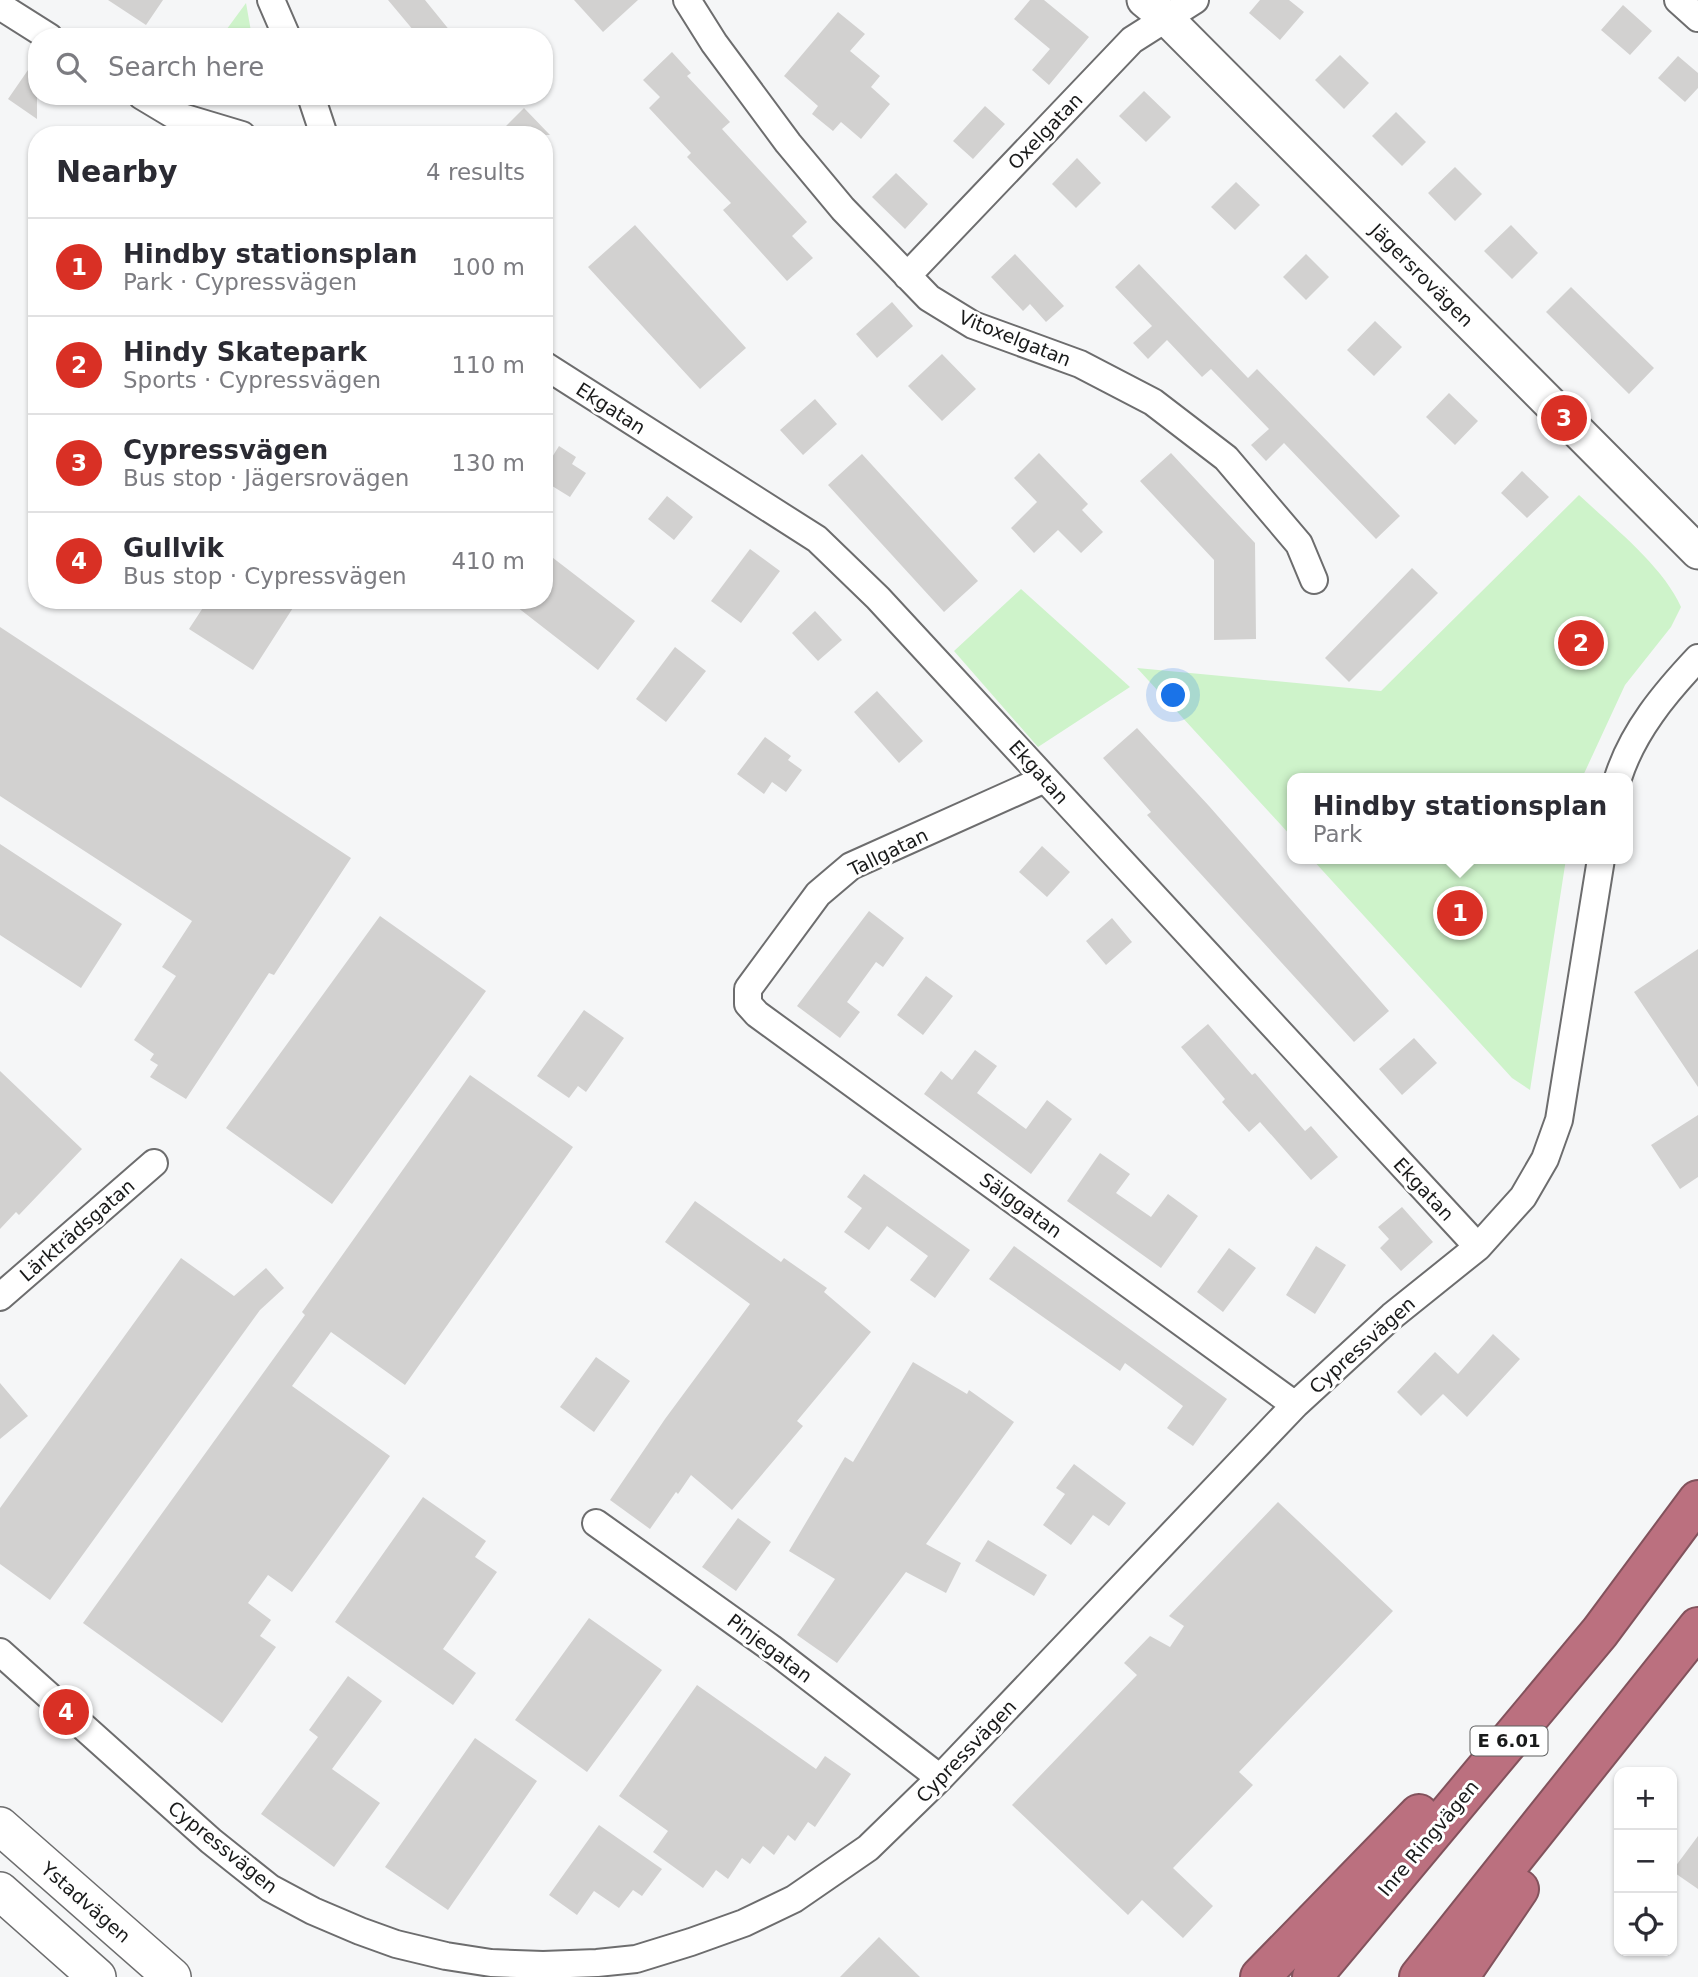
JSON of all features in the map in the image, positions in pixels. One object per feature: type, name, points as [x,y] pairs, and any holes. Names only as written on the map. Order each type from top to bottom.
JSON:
[{"type":"highway","name":"Inre Ringvägen","points":[[1312,1977],[1600,1632],[1698,1500]]},
{"type":"highway","points":[[1419,1977],[1698,1628]]},
{"type":"highway","points":[[1460,1977],[1698,1628]]},
{"type":"highway","points":[[1260,1977],[1600,1632]]},
{"type":"main road","name":"Ystadvägen","points":[[0,1826],[172,1977]]},
{"type":"main road","points":[[0,1891],[97,1977]]},
{"type":"street","points":[[271,0],[283,28]]},
{"type":"street","name":"Vitoxelgatan","points":[[687,0],[714,43],[788,143],[843,209],[929,298],[974,325],[1080,364],[1153,402],[1226,458],[1299,544],[1314,580]]},
{"type":"street","name":"Oxelgatan","points":[[907,276],[1132,40],[1155,9],[1195,0]]},
{"type":"street","points":[[1678,0],[1698,18]]},
{"type":"street","points":[[0,6],[34,28]]},
{"type":"street","name":"Jägersrovägen","points":[[1155,9],[1698,552]]},
{"type":"street","points":[[157,105],[172,114],[212,126]]},
{"type":"street","points":[[314,105],[321,126]]},
{"type":"street","name":"Ekgatan","points":[[553,371],[817,539],[878,598],[1478,1247]]},
{"type":"street","points":[[1620,773],[1652,710],[1698,658]]},
{"type":"street","name":"Tallgatan","points":[[748,1004],[748,989],[818,894],[851,866],[1045,779]]},
{"type":"street","name":"Cypressvägen","points":[[0,1652],[211,1841],[270,1888],[313,1911],[396,1944],[491,1963],[570,1964],[636,1959],[744,1923],[794,1899],[868,1848],[940,1778],[1296,1405],[1392,1315],[1478,1247],[1523,1197],[1545,1159],[1559,1120],[1600,864]]},
{"type":"street","name":"Sälggatan","points":[[748,1004],[757,1014],[1296,1405]]},
{"type":"street","name":"Lärkträdsgatan","points":[[0,1297],[154,1163]]},
{"type":"street","name":"Pinjegatan","points":[[596,1523],[771,1648],[940,1778]]},
{"type":"green space","points":[[246,3],[250,28],[228,28]]},
{"type":"green space","points":[[1579,495],[1650,562],[1681,607],[1671,627],[1625,685],[1584,773],[1287,773],[1287,832],[1137,668],[1381,691]]},
{"type":"green space","points":[[1021,589],[1130,687],[1038,747],[954,651]]},
{"type":"green space","points":[[1317,864],[1565,864],[1530,1090],[1512,1078]]},
{"type":"building","points":[[108,0],[163,0],[146,25]]},
{"type":"building","points":[[388,0],[425,0],[448,28],[411,28]]},
{"type":"building","points":[[574,0],[638,0],[603,32]]},
{"type":"building","points":[[1030,0],[1044,0],[1089,37],[1049,85],[1032,70],[1050,49],[1014,19]]},
{"type":"building","points":[[1260,0],[1289,0],[1304,12],[1280,40],[1249,13]]},
{"type":"building","points":[[1623,5],[1652,31],[1630,55],[1601,30]]},
{"type":"building","points":[[838,12],[865,34],[850,51],[880,76],[871,87],[890,104],[861,139],[841,122],[833,131],[812,114],[818,106],[784,76]]},
{"type":"building","points":[[672,52],[691,73],[687,76],[730,122],[722,129],[807,222],[792,236],[813,258],[787,281],[723,210],[731,203],[687,157],[691,153],[649,108],[660,97],[643,80]]},
{"type":"building","points":[[1340,55],[1369,83],[1344,109],[1315,80]]},
{"type":"building","points":[[1678,56],[1698,73],[1698,88],[1685,102],[1658,78]]},
{"type":"building","points":[[28,70],[28,105],[37,105],[37,119],[8,99]]},
{"type":"building","points":[[1144,91],[1171,117],[1146,142],[1119,116]]},
{"type":"building","points":[[985,106],[1005,124],[973,159],[953,141]]},
{"type":"building","points":[[524,108],[541,126],[506,126]]},
{"type":"building","points":[[1396,112],[1426,142],[1402,166],[1372,136]]},
{"type":"building","points":[[1077,158],[1101,183],[1076,208],[1052,184]]},
{"type":"building","points":[[1455,167],[1482,194],[1455,221],[1428,193]]},
{"type":"building","points":[[896,173],[928,204],[905,229],[872,197]]},
{"type":"building","points":[[1236,182],[1260,205],[1235,230],[1211,207]]},
{"type":"building","points":[[635,225],[746,348],[700,389],[588,267]]},
{"type":"building","points":[[1511,225],[1538,253],[1512,279],[1484,251]]},
{"type":"building","points":[[1015,254],[1064,306],[1046,322],[1030,304],[1023,311],[991,277]]},
{"type":"building","points":[[1306,254],[1329,277],[1306,300],[1283,277]]},
{"type":"building","points":[[1139,264],[1248,378],[1257,369],[1400,516],[1376,539],[1284,443],[1266,461],[1251,445],[1269,429],[1211,369],[1202,377],[1167,340],[1148,359],[1133,343],[1152,326],[1115,287]]},
{"type":"building","points":[[1571,287],[1654,368],[1629,394],[1546,312]]},
{"type":"building","points":[[892,302],[913,326],[877,358],[856,334]]},
{"type":"building","points":[[1375,321],[1402,347],[1374,376],[1347,350]]},
{"type":"building","points":[[942,354],[976,389],[942,421],[908,386]]},
{"type":"building","points":[[1449,393],[1478,421],[1455,445],[1426,417]]},
{"type":"building","points":[[815,399],[837,424],[803,455],[780,430]]},
{"type":"building","points":[[559,446],[576,457],[572,464],[586,473],[570,497],[553,487],[553,456]]},
{"type":"building","points":[[1039,453],[1088,504],[1082,510],[1103,532],[1081,553],[1058,530],[1034,553],[1011,528],[1037,502],[1014,478]]},
{"type":"building","points":[[1171,453],[1255,543],[1256,639],[1214,640],[1214,560],[1140,481]]},
{"type":"building","points":[[862,454],[978,581],[944,612],[828,485]]},
{"type":"building","points":[[1522,471],[1549,497],[1527,518],[1501,493]]},
{"type":"building","points":[[667,496],[693,517],[674,540],[648,519]]},
{"type":"building","points":[[750,549],[780,571],[741,623],[711,601]]},
{"type":"building","points":[[553,558],[635,621],[598,670],[520,609],[553,609]]},
{"type":"building","points":[[1412,568],[1438,593],[1349,682],[1325,658]]},
{"type":"building","points":[[202,609],[292,609],[253,670],[189,629]]},
{"type":"building","points":[[815,611],[842,640],[818,661],[792,633]]},
{"type":"building","points":[[0,627],[351,858],[274,975],[269,973],[186,1099],[150,1077],[158,1065],[150,1060],[154,1054],[134,1040],[176,976],[162,967],[192,921],[0,796]]},
{"type":"building","points":[[675,647],[706,671],[666,722],[636,699]]},
{"type":"building","points":[[877,691],[923,741],[899,763],[854,712]]},
{"type":"building","points":[[1137,728],[1389,1011],[1354,1042],[1147,815],[1151,812],[1103,758]]},
{"type":"building","points":[[765,737],[791,756],[788,760],[802,770],[786,792],[772,782],[764,794],[737,774]]},
{"type":"building","points":[[0,844],[122,924],[81,988],[0,935]]},
{"type":"building","points":[[1042,846],[1070,872],[1047,897],[1019,872]]},
{"type":"building","points":[[869,911],[904,938],[883,967],[876,962],[847,1002],[860,1012],[840,1038],[797,1006]]},
{"type":"building","points":[[380,916],[486,991],[332,1204],[226,1128]]},
{"type":"building","points":[[1112,918],[1132,942],[1106,965],[1086,941]]},
{"type":"building","points":[[1698,949],[1698,1087],[1634,992]]},
{"type":"building","points":[[926,976],[953,996],[923,1035],[897,1015]]},
{"type":"building","points":[[584,1010],[624,1038],[586,1092],[578,1086],[569,1098],[537,1076]]},
{"type":"building","points":[[1208,1024],[1305,1131],[1311,1126],[1338,1157],[1311,1180],[1260,1122],[1249,1132],[1222,1102],[1225,1099],[1181,1047]]},
{"type":"building","points":[[1414,1038],[1437,1063],[1402,1095],[1379,1069]]},
{"type":"building","points":[[975,1050],[997,1066],[977,1093],[1026,1129],[1047,1100],[1072,1119],[1031,1174],[924,1094],[941,1071],[952,1080]]},
{"type":"building","points":[[0,1071],[82,1149],[19,1215],[16,1212],[0,1229]]},
{"type":"building","points":[[470,1075],[573,1147],[405,1385],[331,1332],[292,1386],[390,1456],[292,1592],[268,1575],[248,1603],[271,1620],[260,1636],[276,1647],[222,1723],[83,1623],[305,1315],[302,1312]]},
{"type":"building","points":[[1698,1115],[1698,1177],[1680,1189],[1651,1145]]},
{"type":"building","points":[[1100,1153],[1130,1174],[1116,1193],[1151,1217],[1168,1194],[1198,1216],[1161,1268],[1067,1201]]},
{"type":"building","points":[[864,1174],[970,1250],[935,1298],[910,1280],[928,1256],[887,1226],[869,1250],[844,1232],[862,1208],[847,1197]]},
{"type":"building","points":[[695,1201],[781,1262],[784,1258],[827,1288],[824,1292],[871,1332],[797,1421],[803,1426],[732,1510],[691,1475],[650,1529],[610,1500],[665,1419],[750,1304],[665,1242]]},
{"type":"building","points":[[1402,1207],[1433,1242],[1401,1271],[1380,1248],[1389,1239],[1378,1227]]},
{"type":"building","points":[[1014,1246],[1227,1399],[1193,1446],[1167,1428],[1183,1406],[1125,1363],[1120,1371],[989,1279]]},
{"type":"building","points":[[1316,1246],[1346,1265],[1315,1314],[1286,1295]]},
{"type":"building","points":[[1229,1248],[1256,1268],[1223,1312],[1197,1292]]},
{"type":"building","points":[[181,1258],[234,1296],[266,1268],[284,1288],[260,1310],[50,1600],[0,1564],[0,1508]]},
{"type":"building","points":[[1493,1334],[1520,1359],[1467,1417],[1443,1394],[1421,1416],[1397,1392],[1435,1352],[1458,1374]]},
{"type":"building","points":[[596,1357],[630,1381],[594,1432],[560,1407]]},
{"type":"building","points":[[913,1362],[967,1394],[969,1390],[1014,1422],[926,1544],[961,1563],[946,1593],[906,1572],[837,1663],[797,1635],[835,1579],[789,1551],[845,1457],[853,1462]]},
{"type":"building","points":[[0,1383],[28,1416],[0,1439]]},
{"type":"building","points":[[1074,1464],[1126,1503],[1109,1526],[1093,1515],[1071,1545],[1043,1525],[1065,1494],[1056,1488]]},
{"type":"building","points":[[423,1497],[486,1541],[475,1557],[497,1572],[443,1649],[476,1673],[453,1705],[335,1622]]},
{"type":"building","points":[[1278,1502],[1393,1611],[1239,1772],[1253,1785],[1173,1868],[1213,1906],[1183,1938],[1142,1900],[1128,1915],[1012,1805],[1137,1675],[1124,1663],[1150,1636],[1170,1647],[1184,1626],[1169,1616]]},
{"type":"building","points":[[738,1518],[771,1542],[736,1591],[702,1567]]},
{"type":"building","points":[[988,1540],[1047,1575],[1034,1596],[975,1561]]},
{"type":"building","points":[[589,1618],[662,1670],[587,1772],[515,1720]]},
{"type":"building","points":[[348,1676],[382,1701],[332,1769],[380,1803],[334,1867],[261,1814],[318,1737],[309,1730]]},
{"type":"building","points":[[697,1685],[816,1769],[825,1756],[851,1774],[815,1827],[808,1822],[795,1841],[788,1835],[774,1855],[763,1846],[750,1864],[742,1858],[728,1879],[716,1870],[703,1888],[653,1852],[668,1831],[619,1796]]},
{"type":"building","points":[[475,1738],[537,1781],[448,1910],[385,1867]]},
{"type":"building","points":[[599,1825],[662,1869],[642,1896],[633,1890],[619,1908],[594,1891],[577,1915],[549,1895]]},
{"type":"building","points":[[1698,1836],[1698,1889],[1677,1874],[1677,1864]]},
{"type":"building","points":[[879,1937],[920,1977],[840,1977]]},
{"type":"place","name":"Cypressvägen","points":[[1564,418]]},
{"type":"place","name":"Hindy Skatepark","points":[[1581,643]]},
{"type":"place","name":"Hindby stationsplan","points":[[1460,913]]},
{"type":"place","name":"Gullvik","points":[[66,1712]]}]
